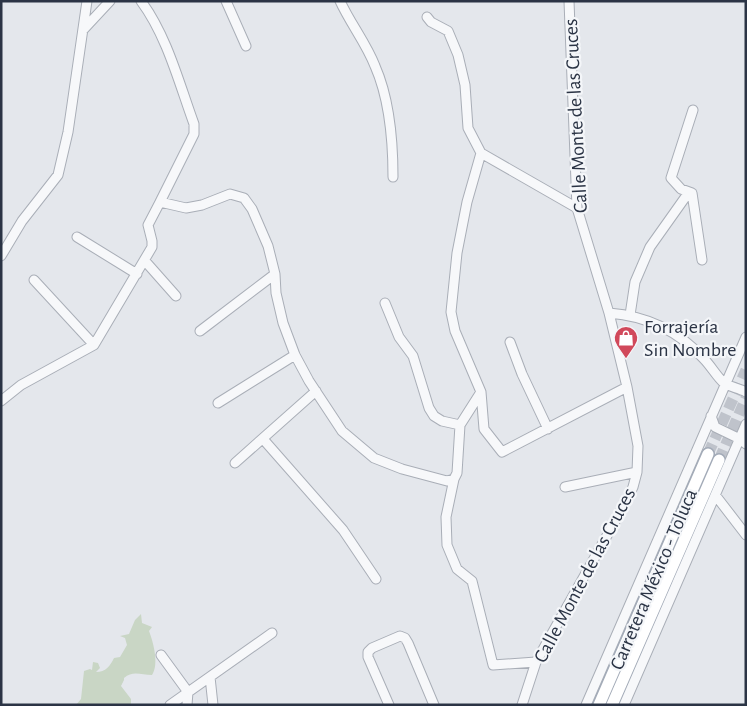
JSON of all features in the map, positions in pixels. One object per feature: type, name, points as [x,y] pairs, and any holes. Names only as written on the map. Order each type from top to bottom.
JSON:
[{"type":"main road","name":"Carretera México - Toluca","points":[[599,705],[708,454]]},
{"type":"main road","name":"Carretera México - Toluca","points":[[612,705],[719,460]]},
{"type":"street","points":[[1,256],[22,221],[58,175],[68,132],[87,1]]},
{"type":"street","points":[[83,30],[110,1]]},
{"type":"street","points":[[1,401],[21,385],[94,345],[152,247],[148,225],[194,134],[194,124],[172,63],[152,16],[141,1]]},
{"type":"street","points":[[226,1],[246,46]]},
{"type":"street","points":[[340,1],[376,66],[386,102],[394,148],[393,177]]},
{"type":"street","name":"Calle Monte de las Cruces","points":[[522,705],[536,662],[627,500],[637,472],[638,446],[627,387],[609,313],[577,208],[569,1]]},
{"type":"street","points":[[427,17],[431,22],[448,31],[458,55],[465,85],[468,128],[481,153],[577,208]]},
{"type":"street","points":[[693,110],[671,178],[681,189],[692,193],[702,260]]},
{"type":"street","points":[[481,153],[467,202],[457,254],[452,312],[455,331],[482,392],[484,429],[502,452],[627,387]]},
{"type":"street","points":[[630,314],[634,282],[650,247],[689,192]]},
{"type":"street","points":[[160,202],[186,208],[202,205],[230,194],[244,198],[252,209],[268,246],[275,274],[276,293],[282,323],[295,355],[342,431],[374,458],[402,469],[447,481],[454,479]]},
{"type":"street","points":[[77,237],[137,274]]},
{"type":"street","points":[[145,261],[176,296]]},
{"type":"street","points":[[200,331],[275,274]]},
{"type":"street","points":[[34,280],[94,345]]},
{"type":"street","points":[[385,302],[399,337],[413,356],[429,408],[434,416],[442,421],[460,425]]},
{"type":"street","points":[[609,313],[630,314],[656,324],[679,336],[703,358],[725,384],[746,392]]},
{"type":"street","points":[[586,705],[746,337]]},
{"type":"street","points":[[510,342],[522,374],[548,429]]},
{"type":"street","points":[[218,403],[295,355]]},
{"type":"street","points":[[235,462],[316,391]]},
{"type":"street","points":[[482,392],[460,425],[457,473],[446,517],[447,545],[457,569],[472,581],[492,665],[536,662]]},
{"type":"street","points":[[711,416],[715,427],[743,442]]},
{"type":"street","points":[[624,705],[716,496],[743,442],[746,424]]},
{"type":"street","points":[[263,438],[343,530],[376,579]]},
{"type":"street","points":[[565,487],[637,472]]},
{"type":"street","points":[[716,496],[746,535]]},
{"type":"street","points":[[170,705],[272,632]]},
{"type":"street","points":[[389,705],[368,657],[368,652],[372,648],[400,636],[405,638],[408,643],[434,705]]},
{"type":"street","points":[[161,655],[188,692],[187,705]]},
{"type":"street","points":[[210,676],[213,705]]},
{"type":"green space","points":[[141,614],[142,623],[152,627],[149,631],[154,648],[155,666],[152,675],[131,674],[124,678],[121,686],[131,699],[131,705],[76,705],[81,699],[84,671],[92,670],[93,662],[98,663],[100,668],[96,672],[105,670],[114,658],[120,657],[127,645],[125,638],[120,636],[129,634],[135,620]]},
{"type":"tunnel","points":[[708,454],[746,370]]},
{"type":"tunnel","points":[[719,460],[746,398]]},
{"type":"place","name":"Forrajería Sin Nombre","points":[[626,359]]}]
